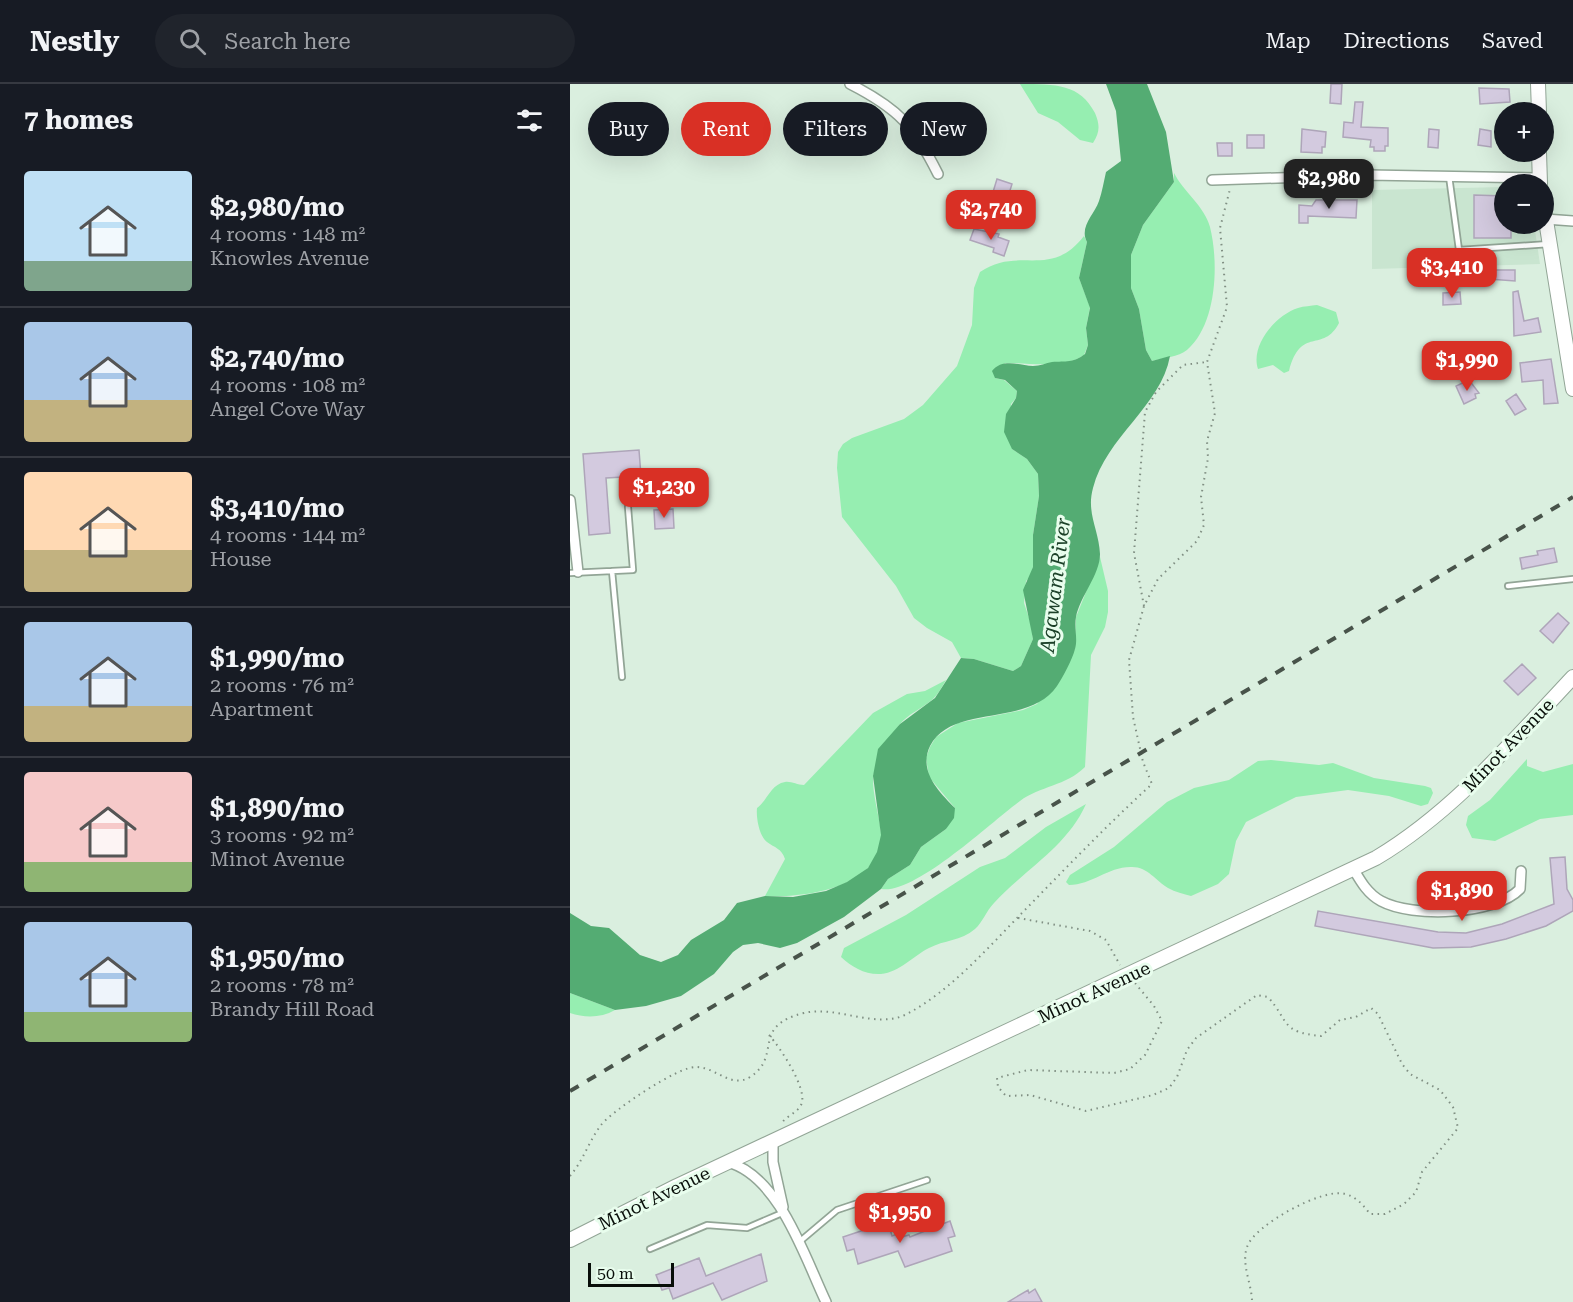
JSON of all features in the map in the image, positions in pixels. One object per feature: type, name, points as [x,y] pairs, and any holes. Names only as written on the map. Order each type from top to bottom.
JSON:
[{"type":"main road","points":[[1538,84],[1539,102]]},
{"type":"main road","points":[[1547,234],[1573,389]]},
{"type":"main road","name":"Minot Avenue","points":[[570,1240],[727,1162],[1129,976],[1354,870],[1392,849],[1437,815],[1573,677]]},
{"type":"street","points":[[850,84],[893,110],[910,124],[920,138],[938,174]]},
{"type":"street","points":[[1212,180],[1368,175],[1494,178]]},
{"type":"street","points":[[1554,215],[1573,220]]},
{"type":"street","points":[[570,500],[574,573]]},
{"type":"street","points":[[1354,870],[1368,891],[1385,903],[1406,909],[1446,912],[1467,910],[1510,896],[1520,889],[1521,871]]},
{"type":"street","points":[[775,1140],[772,1162],[784,1212],[826,1302]]},
{"type":"street","points":[[727,1162],[751,1172],[784,1212]]},
{"type":"lane","points":[[1449,176],[1459,250],[1549,244]]},
{"type":"lane","points":[[574,573],[633,570],[628,507]]},
{"type":"lane","points":[[612,571],[622,677]]},
{"type":"lane","points":[[1508,586],[1573,579]]},
{"type":"lane","points":[[798,1243],[837,1210],[927,1180]]},
{"type":"lane","points":[[650,1249],[707,1225],[747,1228],[784,1212]]},
{"type":"path","points":[[570,1176],[601,1125],[614,1111],[666,1078],[693,1066],[708,1068],[737,1082],[748,1078],[759,1070],[767,1057],[769,1035],[781,1022],[805,1013],[819,1012],[889,1020],[905,1014],[947,985],[1018,918],[1152,784],[1143,762],[1129,686],[1129,660],[1144,606],[1158,579],[1197,542],[1204,525],[1201,497],[1208,458],[1207,441],[1215,413],[1207,362],[1227,307],[1220,228],[1226,198],[1234,181]]},
{"type":"path","points":[[1144,606],[1134,553],[1145,412],[1156,392],[1183,365],[1207,362]]},
{"type":"path","points":[[1018,918],[1090,931],[1106,940],[1112,954],[1154,1005],[1162,1021],[1145,1054],[1130,1069],[1114,1072],[1028,1070],[997,1078],[998,1088],[1006,1096],[1040,1097],[1056,1105],[1086,1111],[1153,1095],[1169,1088],[1177,1077],[1187,1050],[1196,1038],[1257,995],[1268,997],[1287,1026],[1309,1035],[1321,1036],[1340,1020],[1356,1017],[1371,1008],[1378,1014],[1402,1064],[1410,1074],[1440,1090],[1453,1107],[1458,1128],[1422,1172],[1416,1192],[1404,1204],[1385,1214],[1370,1214],[1360,1201],[1344,1193],[1329,1194],[1288,1212],[1263,1227],[1247,1246],[1246,1268],[1252,1302]]},
{"type":"path","points":[[769,1035],[790,1062],[803,1099],[801,1105],[784,1119],[775,1140]]},
{"type":"shaded area","points":[[1020,84],[1056,86],[1082,96],[1089,103],[1098,121],[1098,132],[1093,143],[1080,140],[1058,122],[1038,113]]},
{"type":"shaded area","points":[[1174,173],[1204,213],[1210,227],[1215,275],[1210,309],[1197,339],[1184,352],[1152,361],[1146,350],[1139,309],[1131,288],[1131,255],[1143,225],[1174,182]]},
{"type":"shaded area","points":[[1494,187],[1494,234],[1536,234],[1540,264],[1372,269],[1372,190]]},
{"type":"shaded area","points":[[1084,236],[1087,242],[1079,278],[1090,307],[1086,328],[1088,345],[1084,355],[1057,364],[1005,363],[995,378],[1004,380],[1017,391],[1016,398],[1011,404],[1012,449],[1027,459],[1038,474],[1039,496],[1033,535],[1033,567],[1031,576],[1026,581],[1024,603],[1033,639],[1021,666],[1013,671],[974,659],[961,658],[952,642],[914,618],[896,586],[842,517],[837,468],[838,452],[843,444],[852,438],[904,419],[923,405],[957,366],[972,325],[974,288],[980,272],[1008,261],[1046,260],[1059,256],[1071,249]]},
{"type":"shaded area","points":[[1317,305],[1336,312],[1339,323],[1333,332],[1300,348],[1289,371],[1284,373],[1273,365],[1258,369],[1258,350],[1261,341],[1274,324],[1281,317],[1300,307]]},
{"type":"shaded area","points":[[1100,557],[1108,591],[1108,612],[1105,627],[1091,655],[1085,767],[1070,778],[1020,801],[952,855],[913,881],[896,888],[881,889],[888,879],[910,865],[921,847],[946,829],[955,808],[929,777],[926,758],[936,737],[958,723],[1023,710],[1037,704],[1075,649],[1076,617]]},
{"type":"shaded area","points":[[946,680],[933,699],[900,724],[876,767],[873,786],[881,833],[878,852],[870,866],[856,878],[839,886],[800,895],[765,896],[785,859],[780,850],[764,839],[760,831],[757,808],[780,783],[790,782],[804,785],[873,713],[907,694],[925,691]]},
{"type":"shaded area","points":[[1527,759],[1527,766],[1543,772],[1573,764],[1573,815],[1540,819],[1495,841],[1472,838],[1466,825],[1468,816],[1490,800]]},
{"type":"shaded area","points":[[1271,760],[1319,765],[1333,763],[1374,778],[1425,786],[1431,788],[1433,793],[1428,804],[1421,806],[1389,796],[1348,790],[1296,797],[1246,822],[1236,841],[1229,874],[1218,884],[1191,896],[1168,888],[1143,869],[1132,867],[1116,869],[1077,884],[1069,885],[1066,882],[1070,875],[1114,847],[1167,802],[1194,788],[1229,780],[1258,761]]},
{"type":"shaded area","points":[[1086,804],[1068,833],[994,903],[978,926],[970,933],[929,948],[888,973],[870,973],[859,970],[841,957],[844,948],[906,915],[980,867],[1005,858],[1046,827]]},
{"type":"shaded area","points":[[570,993],[615,1010],[604,1015],[593,1016],[570,1013]]},
{"type":"water","name":"Agawam River","points":[[1106,84],[1147,84],[1166,132],[1174,182],[1143,225],[1131,255],[1131,288],[1139,309],[1146,350],[1152,361],[1170,356],[1165,374],[1156,391],[1109,453],[1093,488],[1091,505],[1099,545],[1099,562],[1078,609],[1075,649],[1062,678],[1044,699],[1028,707],[955,724],[941,733],[930,746],[927,755],[928,772],[937,788],[955,808],[954,818],[946,829],[921,847],[910,865],[888,879],[881,889],[844,917],[797,943],[780,948],[758,943],[743,945],[733,952],[714,974],[681,996],[646,1006],[615,1010],[570,993],[570,913],[591,926],[609,928],[640,955],[661,962],[678,955],[691,940],[724,920],[737,903],[765,896],[793,897],[826,891],[847,882],[868,868],[877,852],[881,835],[873,776],[878,749],[900,724],[935,698],[961,658],[974,659],[1013,671],[1021,666],[1033,639],[1023,590],[1033,567],[1033,535],[1039,496],[1038,474],[1027,459],[1012,449],[1004,432],[1006,414],[1016,398],[1017,391],[1005,380],[995,378],[992,371],[1006,363],[1036,366],[1073,360],[1085,354],[1088,345],[1086,328],[1090,308],[1079,278],[1087,242],[1085,231],[1099,201],[1106,172],[1121,161],[1116,111]]},
{"type":"building","points":[[1331,84],[1342,84],[1341,104],[1330,103]]},
{"type":"building","points":[[1479,88],[1509,89],[1510,102],[1480,104]]},
{"type":"building","points":[[1355,102],[1363,102],[1361,127],[1388,128],[1388,146],[1385,146],[1385,151],[1374,151],[1374,147],[1370,147],[1371,140],[1343,137],[1344,122],[1353,123]]},
{"type":"building","points":[[1302,129],[1326,132],[1325,147],[1322,147],[1322,153],[1301,152]]},
{"type":"building","points":[[1429,129],[1439,130],[1438,148],[1428,147]]},
{"type":"building","points":[[1480,129],[1491,131],[1491,147],[1478,145]]},
{"type":"building","points":[[1247,135],[1264,135],[1264,148],[1247,148]]},
{"type":"building","points":[[1217,143],[1232,143],[1232,156],[1218,156]]},
{"type":"building","points":[[997,179],[1012,184],[1008,197],[993,192]]},
{"type":"building","points":[[1474,195],[1494,196],[1494,234],[1511,234],[1511,238],[1474,238]]},
{"type":"building","points":[[1316,200],[1357,200],[1356,218],[1308,216],[1308,223],[1299,223],[1299,205],[1312,206]]},
{"type":"building","points":[[974,229],[999,234],[998,237],[1009,241],[1004,256],[993,252],[994,248],[970,240]]},
{"type":"building","points":[[1489,270],[1515,270],[1515,281],[1489,279]]},
{"type":"building","points":[[1518,291],[1524,321],[1538,318],[1541,332],[1514,336],[1513,292]]},
{"type":"building","points":[[1460,292],[1461,304],[1443,305],[1443,293]]},
{"type":"building","points":[[1551,359],[1558,403],[1544,404],[1543,380],[1522,382],[1520,363]]},
{"type":"building","points":[[1469,380],[1479,393],[1475,394],[1476,398],[1464,404],[1456,386]]},
{"type":"building","points":[[1516,394],[1526,409],[1515,415],[1506,401]]},
{"type":"building","points":[[639,450],[641,476],[606,478],[610,533],[589,535],[583,454]]},
{"type":"building","points":[[673,509],[674,528],[655,529],[654,510]]},
{"type":"building","points":[[1554,548],[1557,562],[1522,569],[1520,558],[1538,555],[1537,551]]},
{"type":"building","points":[[1558,613],[1569,623],[1553,643],[1540,631]]},
{"type":"building","points":[[1522,664],[1536,678],[1518,695],[1504,681]]},
{"type":"building","points":[[1565,857],[1567,889],[1573,900],[1573,911],[1546,926],[1506,939],[1471,947],[1433,948],[1315,926],[1318,911],[1438,932],[1466,933],[1502,924],[1554,904],[1550,858]]},
{"type":"building","points":[[950,1221],[955,1236],[948,1238],[952,1251],[905,1267],[898,1251],[858,1264],[854,1249],[847,1251],[843,1237],[888,1222],[892,1236],[897,1234],[898,1238],[909,1235],[910,1237]]},
{"type":"building","points":[[761,1254],[767,1281],[722,1300],[713,1283],[673,1299],[669,1288],[662,1290],[656,1275],[699,1258],[706,1276]]},
{"type":"building","points":[[1035,1289],[1042,1302],[1008,1302],[1028,1290],[1029,1293]]},
{"type":"railway","points":[[570,1091],[1573,497]]}]
